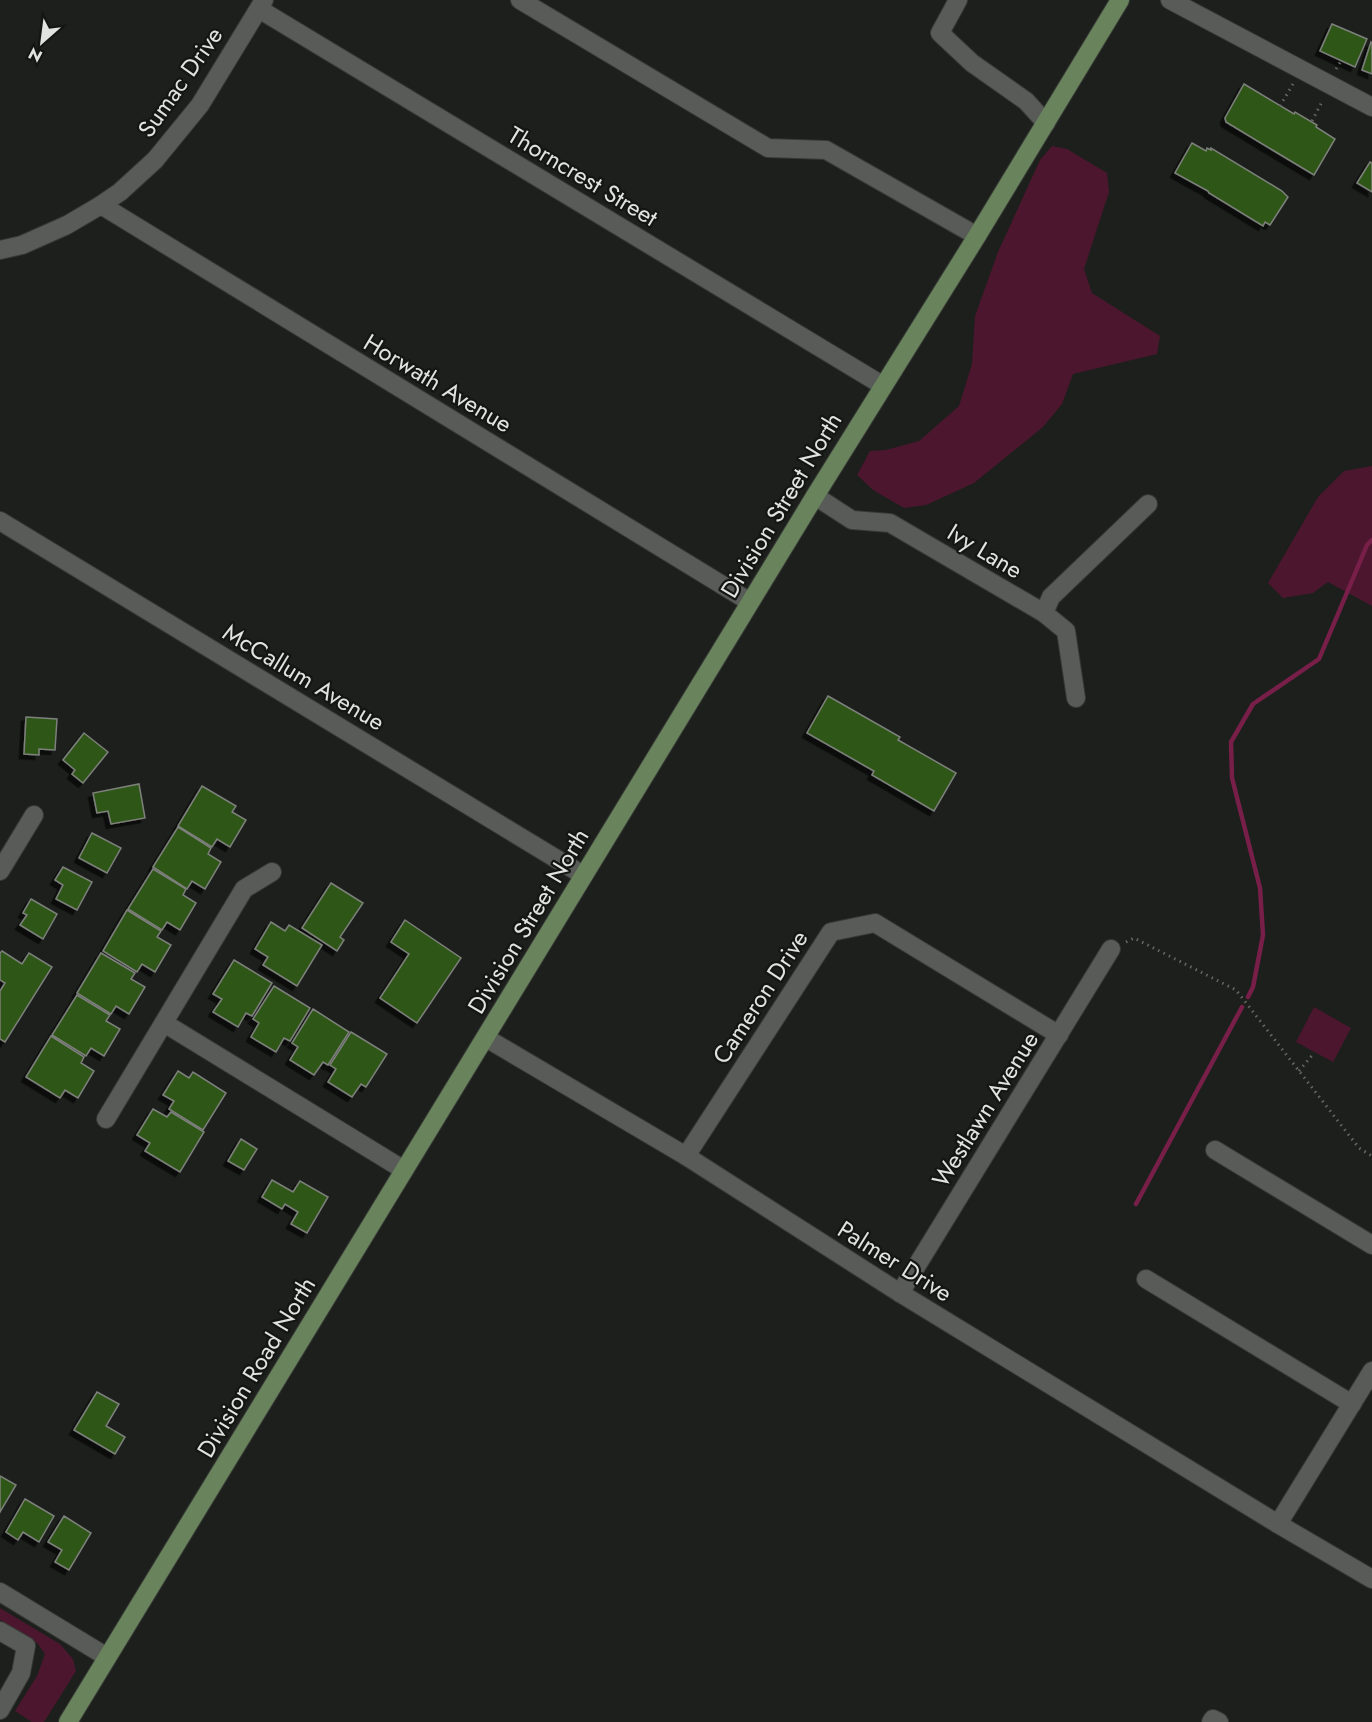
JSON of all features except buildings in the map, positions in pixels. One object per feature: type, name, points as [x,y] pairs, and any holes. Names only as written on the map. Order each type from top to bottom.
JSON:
[{"type":"main road","name":"Division Street North","points":[[486,1038],[814,496],[977,236],[1120,0]]},
{"type":"main road","name":"Division Road North","points":[[68,1722],[486,1038]]},
{"type":"street","points":[[520,0],[768,148],[826,150],[977,236]]},
{"type":"street","points":[[958,0],[940,33],[972,63],[1026,101],[1046,123]]},
{"type":"street","points":[[1170,0],[1372,107]]},
{"type":"street","name":"Sumac Drive","points":[[0,250],[22,245],[58,229],[120,192],[154,160],[200,105],[262,4]]},
{"type":"street","name":"Thorncrest Street","points":[[262,4],[882,385]]},
{"type":"street","name":"Horwath Avenue","points":[[101,205],[750,602]]},
{"type":"street","name":"Ivy Lane","points":[[814,496],[852,520],[890,523],[1044,613],[1066,631],[1076,698]]},
{"type":"street","points":[[1044,613],[1051,597],[1148,504]]},
{"type":"street","name":"McCallum Avenue","points":[[0,521],[583,875]]},
{"type":"street","points":[[0,871],[34,815]]},
{"type":"street","points":[[106,1119],[244,889],[272,872]]},
{"type":"street","name":"Cameron Drive","points":[[686,1156],[831,932],[875,923],[1059,1035]]},
{"type":"street","name":"Westlawn Avenue","points":[[900,1293],[1110,949]]},
{"type":"street","points":[[164,1023],[404,1170]]},
{"type":"street","name":"Palmer Drive","points":[[486,1038],[686,1156],[900,1293],[1372,1579]]},
{"type":"street","points":[[1215,1150],[1372,1245]]},
{"type":"street","points":[[1146,1279],[1352,1404]]},
{"type":"street","points":[[1278,1524],[1372,1371]]},
{"type":"street","points":[[0,1592],[107,1657]]},
{"type":"street","points":[[0,1631],[26,1646],[21,1673],[0,1710]]},
{"type":"street","points":[[0,1719],[4,1722]]},
{"type":"street","points":[[1211,1722],[1213,1719],[1219,1722]]},
{"type":"path","points":[[1280,106],[1302,70]]},
{"type":"path","points":[[1312,121],[1331,86]]},
{"type":"path","points":[[1110,949],[1134,938],[1236,990],[1359,1148],[1372,1156]]},
{"type":"path","points":[[1299,1071],[1314,1053]]},
{"type":"shaded area","points":[[1052,146],[1067,149],[1107,173],[1109,192],[1084,269],[1092,293],[1160,336],[1157,354],[1073,374],[1062,404],[1043,427],[974,483],[926,505],[904,508],[873,490],[857,475],[870,451],[886,450],[919,441],[959,406],[972,364],[975,316],[998,252],[1040,160]]},
{"type":"shaded area","points":[[1372,466],[1372,606],[1328,582],[1313,593],[1283,598],[1268,583],[1318,497],[1344,471]]},
{"type":"shaded area","points":[[1314,1007],[1351,1028],[1333,1062],[1296,1042]]},
{"type":"shaded area","points":[[0,1608],[60,1644],[73,1659],[76,1671],[44,1722],[32,1722],[15,1711],[37,1676],[45,1654],[38,1644],[0,1620]]},
{"type":"waterway","points":[[1248,997],[1253,987],[1263,935],[1260,888],[1232,778],[1231,742],[1253,704],[1319,659],[1367,545],[1372,540]]},
{"type":"waterway","points":[[1136,1204],[1242,1007]]}]
